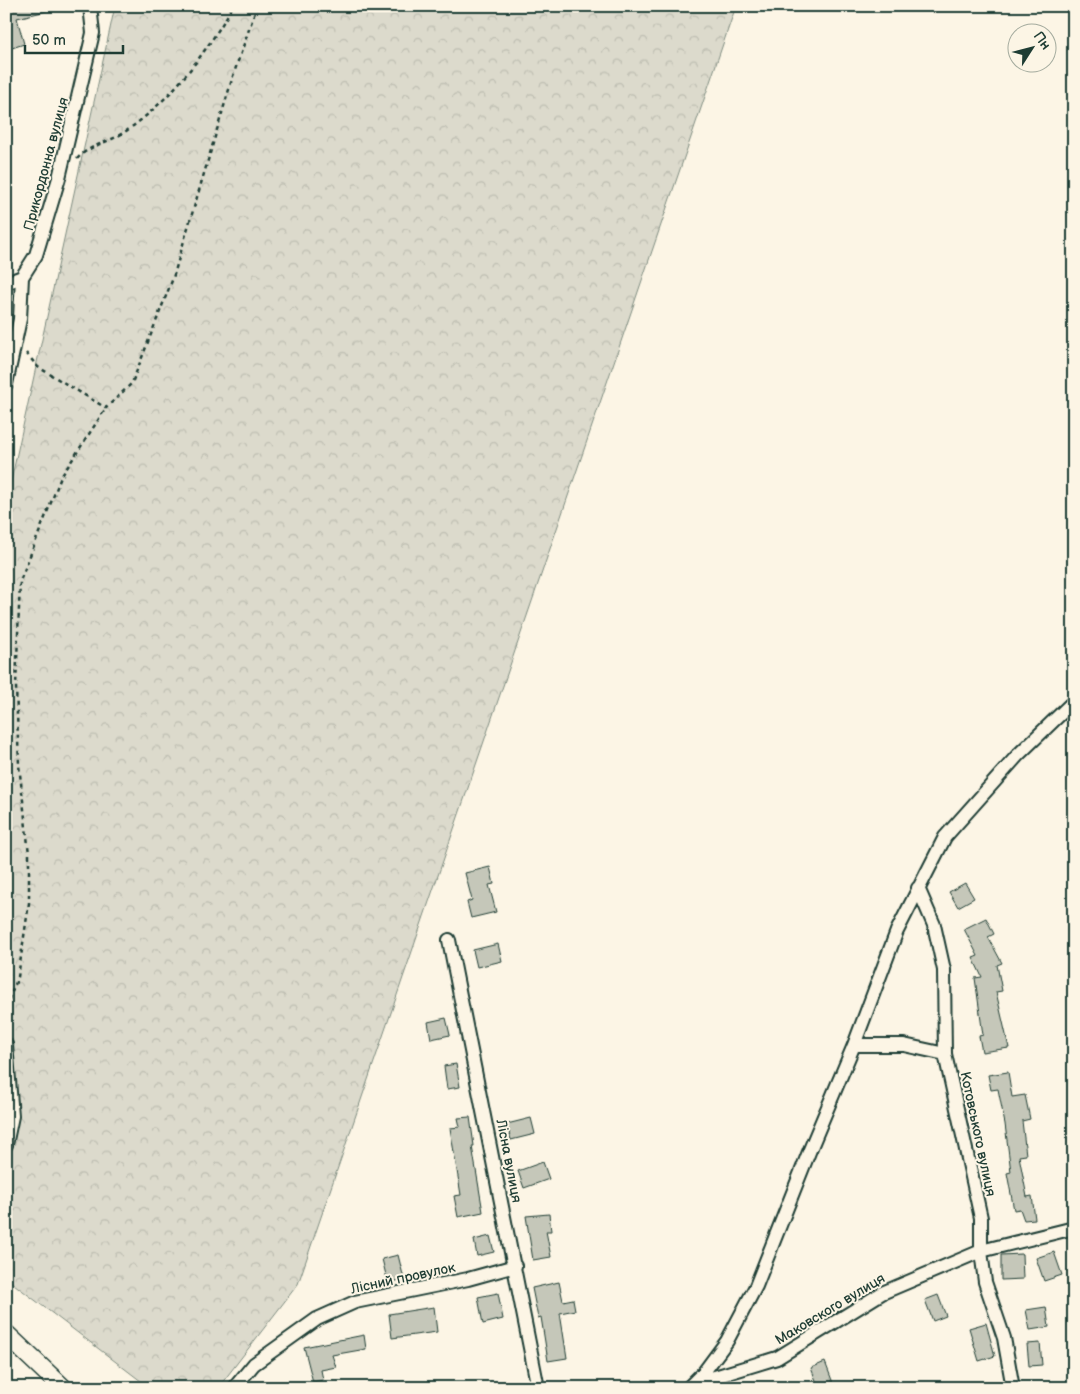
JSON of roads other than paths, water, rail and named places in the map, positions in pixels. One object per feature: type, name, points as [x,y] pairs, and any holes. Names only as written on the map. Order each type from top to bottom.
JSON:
[{"type":"main road","points":[[6,1334],[63,1388]]},
{"type":"street","name":"Прикордонна вулиця","points":[[6,384],[20,319],[22,277],[36,255],[59,178],[94,33],[90,6]]},
{"type":"street","points":[[6,283],[22,277]]},
{"type":"street","points":[[690,1386],[704,1372],[727,1341],[756,1286],[854,1045],[897,931],[945,836],[1018,755],[1074,701]]},
{"type":"street","name":"Котовського вулиця","points":[[918,888],[934,924],[944,970],[945,1054],[981,1218],[981,1251],[985,1282],[1004,1338],[1014,1388]]},
{"type":"street","name":"Лісна вулиця","points":[[449,940],[538,1388]]},
{"type":"street","points":[[6,1044],[12,1116],[6,1145]]},
{"type":"street","points":[[854,1045],[904,1045],[945,1054]]},
{"type":"street","name":"Маковского вулиця","points":[[690,1386],[777,1358],[882,1294],[981,1251],[1074,1228]]},
{"type":"street","name":"Лісний провулок","points":[[234,1388],[254,1364],[317,1319],[355,1302],[468,1279],[515,1266]]}]
